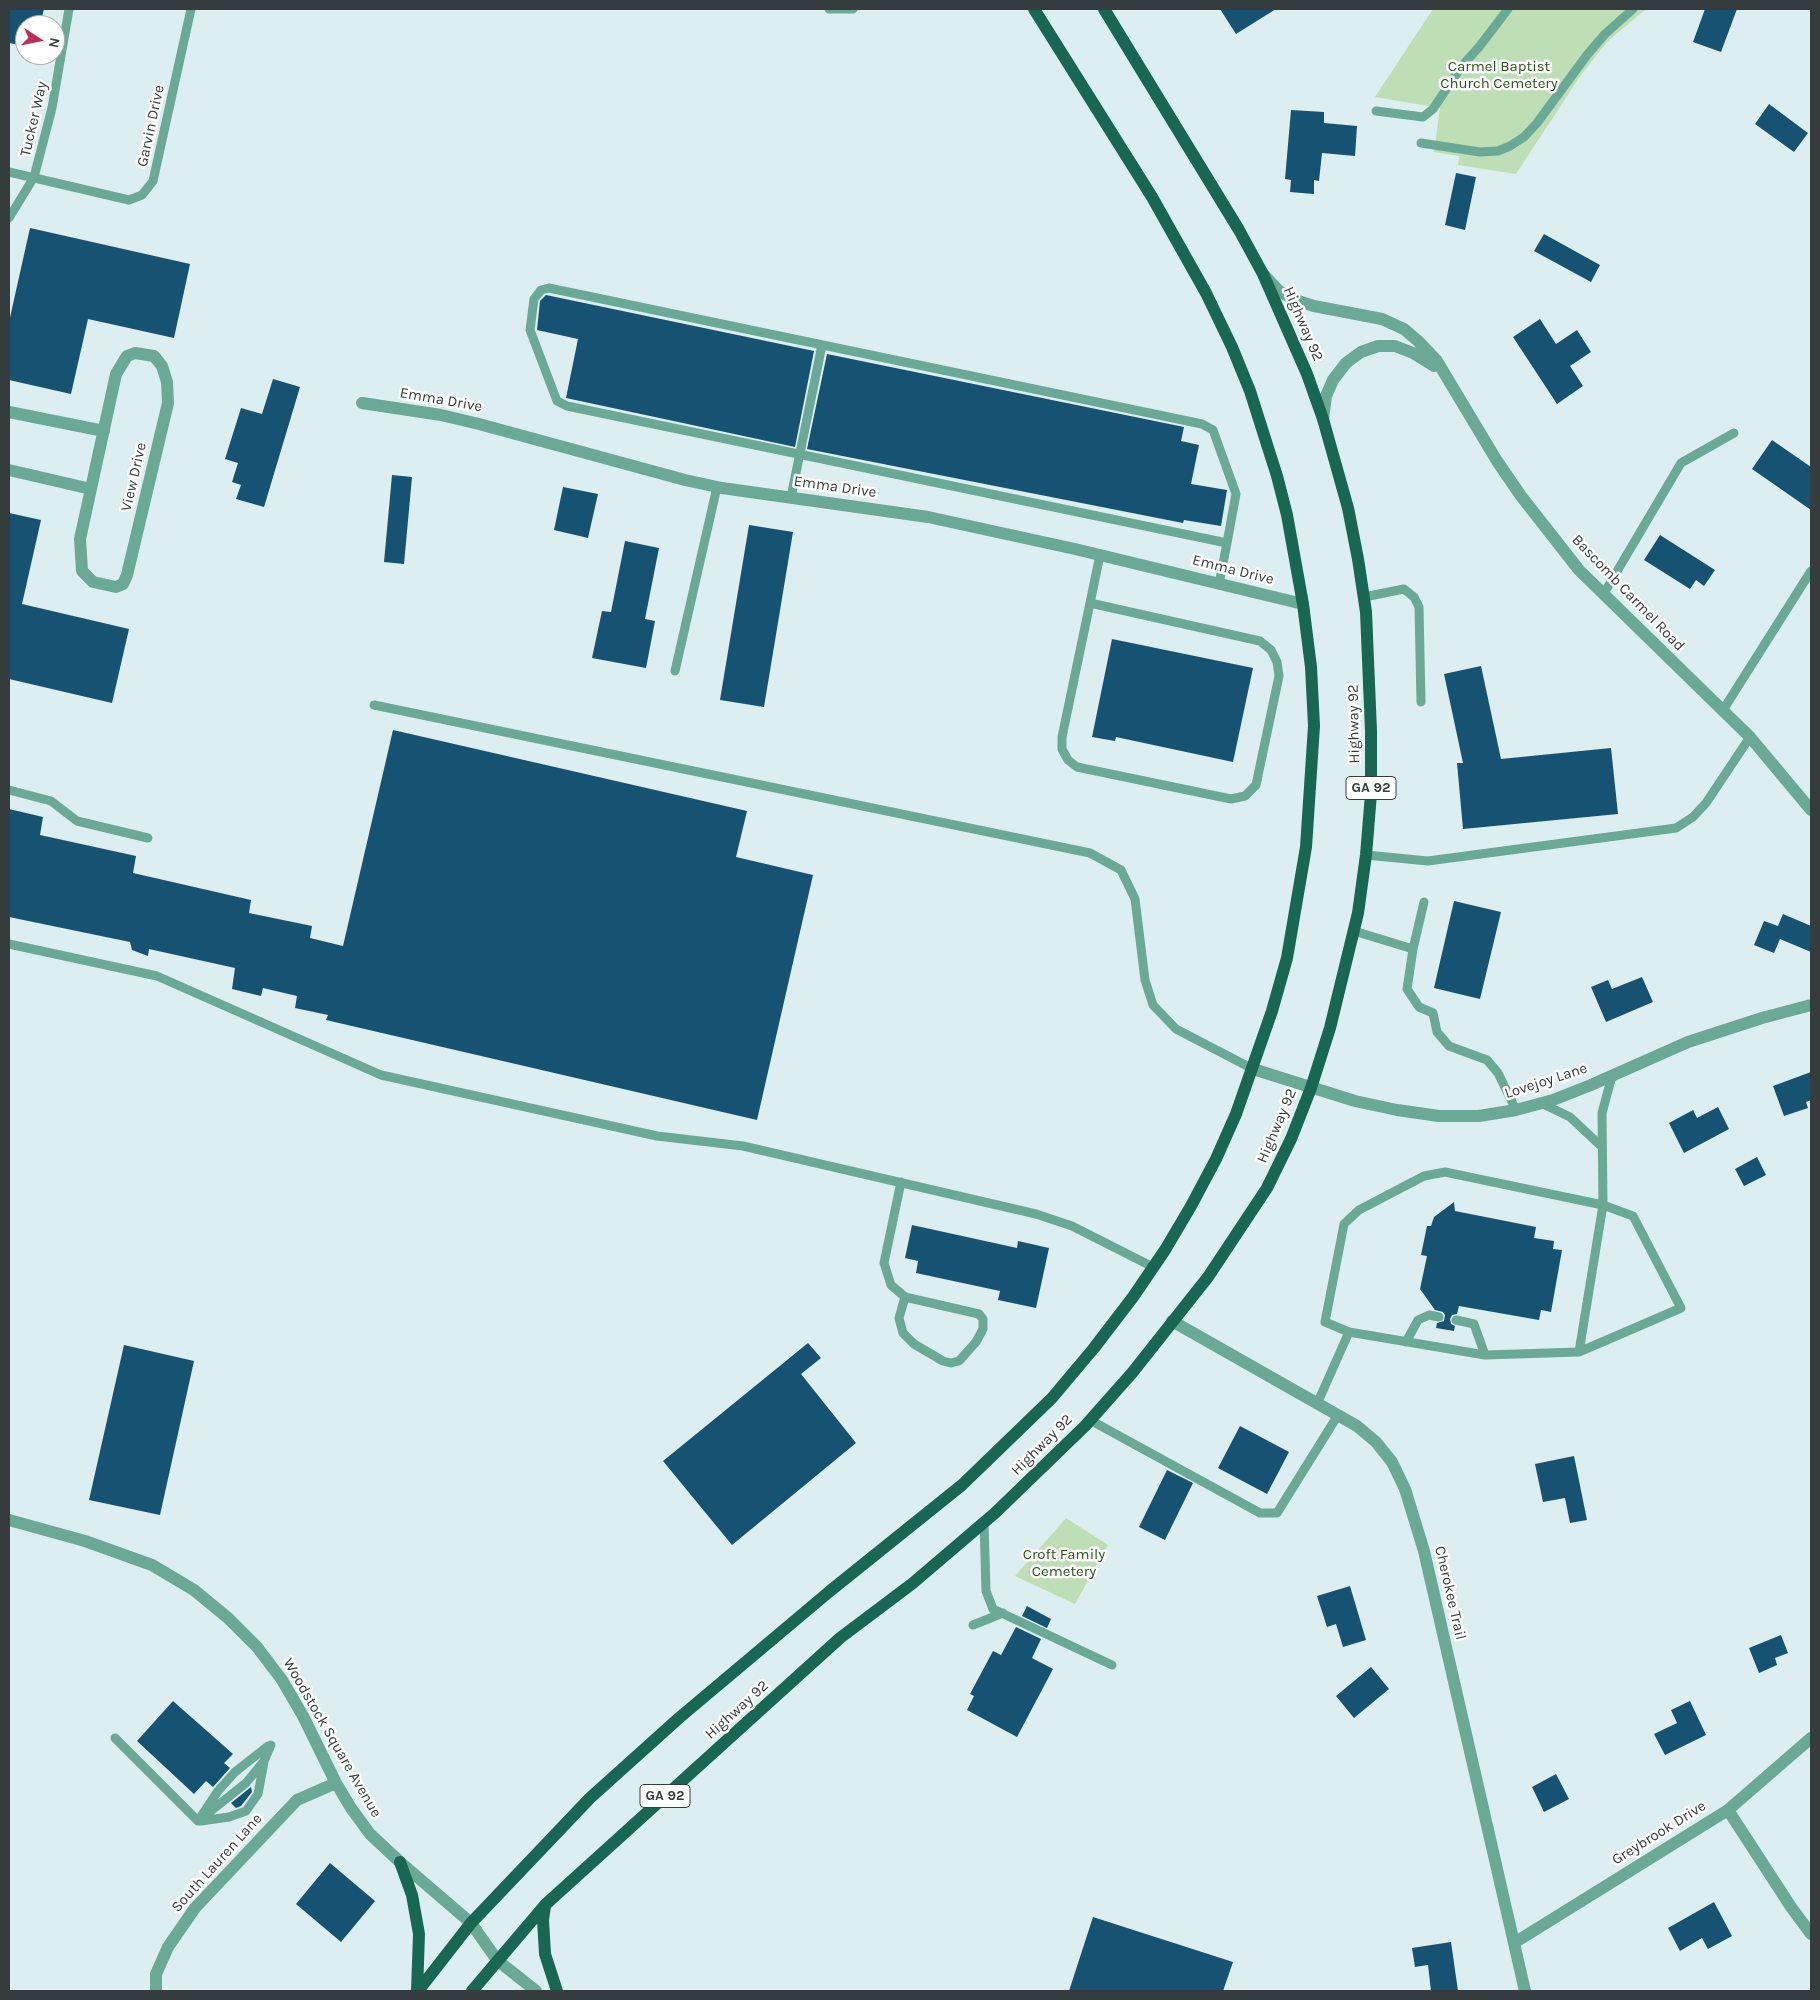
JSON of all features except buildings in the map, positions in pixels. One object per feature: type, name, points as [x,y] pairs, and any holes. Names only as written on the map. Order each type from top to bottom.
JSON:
[{"type":"main road","name":"Highway 92","points":[[417,1991],[470,1923],[528,1860],[612,1778],[679,1718],[830,1591],[962,1485],[1052,1398],[1094,1348],[1153,1267],[1191,1206],[1216,1159],[1253,1069],[1272,1011],[1287,958],[1306,847],[1314,726],[1311,666],[1303,604],[1289,524],[1278,476],[1250,391],[1232,347],[1206,293],[1179,244],[1034,9]]},
{"type":"main road","name":"Highway 92","points":[[472,1991],[546,1904],[840,1638],[913,1583],[984,1522],[1040,1471],[1090,1420],[1132,1373],[1208,1277],[1267,1188],[1291,1139],[1311,1088],[1330,1028],[1354,931],[1366,854],[1370,794],[1370,672],[1364,597],[1348,508],[1323,419],[1290,334],[1263,274],[1221,200],[1104,9]]},
{"type":"main road","points":[[400,1862],[412,1895],[419,1934],[417,1991]]},
{"type":"main road","points":[[546,1904],[543,1920],[546,1954],[557,1991]]},
{"type":"street","name":"Bascomb Carmel Road","points":[[1263,274],[1279,291],[1295,300],[1314,306],[1382,319],[1404,330],[1418,341],[1437,362],[1521,496],[1548,534],[1603,595],[1750,737],[1811,810]]},
{"type":"street","name":"Bascomb Carmel Road","points":[[1323,419],[1326,396],[1346,363],[1361,352],[1378,346],[1395,346],[1413,353],[1432,364],[1446,379]]},
{"type":"street","name":"View Drive","points":[[135,352],[154,356],[162,366],[167,382],[168,403],[127,575],[123,584],[116,587],[93,582],[82,571],[80,539],[92,488],[116,374],[127,356],[135,352]]},
{"type":"street","name":"Emma Drive","points":[[362,403],[441,415],[650,472],[717,487],[928,517],[1100,555],[1303,604]]},
{"type":"street","points":[[9,412],[104,431]]},
{"type":"street","points":[[9,470],[92,488]]},
{"type":"street","name":"Lovejoy Lane","points":[[1253,1069],[1363,1103],[1439,1116],[1479,1116],[1516,1110],[1541,1103],[1612,1076],[1688,1042],[1762,1018],[1811,1005]]},
{"type":"street","name":"Cherokee Trail","points":[[1172,1321],[1357,1426],[1376,1442],[1392,1462],[1413,1511],[1426,1560],[1525,1991]]},
{"type":"street","name":"Woodstock Square Avenue","points":[[9,1520],[85,1541],[152,1566],[194,1590],[228,1618],[257,1647],[282,1680],[303,1716],[336,1783],[370,1834],[470,1923],[497,1960],[536,1991]]},
{"type":"street","name":"Greybrook Drive","points":[[1514,1943],[1728,1810],[1811,1738]]},
{"type":"street","name":"South Lauren Lane","points":[[156,1991],[156,1974],[168,1947],[195,1908],[297,1800],[336,1783]]},
{"type":"street","points":[[1728,1810],[1791,1907],[1811,1934]]},
{"type":"lane","name":"Tucker Way","points":[[9,218],[34,177],[52,108],[69,9]]},
{"type":"lane","name":"Garvin Drive","points":[[9,172],[130,200],[142,196],[153,180],[191,9]]},
{"type":"lane","points":[[829,9],[853,9]]},
{"type":"lane","points":[[1376,112],[1423,116],[1433,109],[1461,67],[1508,9]]},
{"type":"lane","points":[[1421,143],[1480,152],[1498,151],[1517,142],[1537,123],[1587,55],[1605,34],[1633,9]]},
{"type":"lane","points":[[1219,584],[1227,543],[1236,494],[1214,430],[1202,424],[549,288],[541,290],[534,299],[530,330],[557,401],[567,406],[1227,543]]},
{"type":"lane","points":[[791,497],[822,344]]},
{"type":"lane","points":[[1603,595],[1681,463],[1734,433]]},
{"type":"lane","points":[[675,671],[717,487]]},
{"type":"lane","points":[[1090,603],[1260,641],[1270,650],[1277,662],[1279,676],[1256,785],[1246,796],[1231,799],[1077,767],[1068,760],[1062,749],[1062,736],[1100,555]]},
{"type":"lane","points":[[1723,710],[1811,571]]},
{"type":"lane","points":[[1364,597],[1404,589],[1414,597],[1419,606],[1421,702]]},
{"type":"lane","points":[[374,705],[1090,853],[1121,870],[1135,899],[1145,980],[1153,1005],[1176,1029],[1253,1069]]},
{"type":"lane","points":[[1366,854],[1428,861],[1676,828],[1693,817],[1706,803],[1750,737]]},
{"type":"lane","points":[[9,790],[51,801],[77,820],[148,838]]},
{"type":"lane","points":[[1424,902],[1413,949],[1407,990],[1419,1007],[1433,1013],[1437,1032],[1449,1046],[1487,1060],[1498,1072],[1516,1110]]},
{"type":"lane","points":[[1354,931],[1413,949]]},
{"type":"lane","points":[[9,944],[157,976],[381,1075],[657,1136],[743,1146],[1036,1214],[1072,1226],[1153,1267]]},
{"type":"lane","points":[[1579,1352],[1603,1205],[1602,1113],[1612,1076]]},
{"type":"lane","points":[[1541,1103],[1570,1117],[1602,1146]]},
{"type":"lane","points":[[1445,1172],[1603,1205],[1634,1216],[1681,1308],[1579,1352],[1485,1355],[1349,1332],[1325,1322],[1344,1224],[1359,1210],[1424,1176],[1445,1172]]},
{"type":"lane","points":[[901,1182],[884,1263],[891,1285],[905,1297],[979,1314],[983,1319],[982,1329],[976,1342],[959,1361],[952,1363],[943,1361],[914,1344],[903,1333],[899,1318],[905,1297]]},
{"type":"lane","points":[[1406,1342],[1418,1320],[1429,1315],[1439,1317]]},
{"type":"lane","points":[[1456,1320],[1474,1324],[1485,1355]]},
{"type":"lane","points":[[1318,1404],[1349,1332]]},
{"type":"lane","points":[[1090,1420],[1260,1512],[1277,1513],[1338,1415]]},
{"type":"lane","points":[[984,1522],[986,1591],[993,1608],[1112,1666]]},
{"type":"lane","points":[[973,1625],[1003,1614]]},
{"type":"lane","points":[[115,1738],[198,1821]]},
{"type":"lane","points":[[270,1745],[264,1761],[258,1794],[246,1811],[198,1821],[218,1791],[235,1772],[270,1745]]},
{"type":"lane","points":[[198,1821],[240,1788],[264,1761]]},
{"type":"green space","name":"Carmel Baptist Church Cemetery","points":[[1433,9],[1646,9],[1607,42],[1581,75],[1516,174],[1458,165],[1459,156],[1434,152],[1440,108],[1375,97]]},
{"type":"green space","name":"Croft Family Cemetery","points":[[1066,1518],[1108,1545],[1075,1604],[1015,1576]]}]
